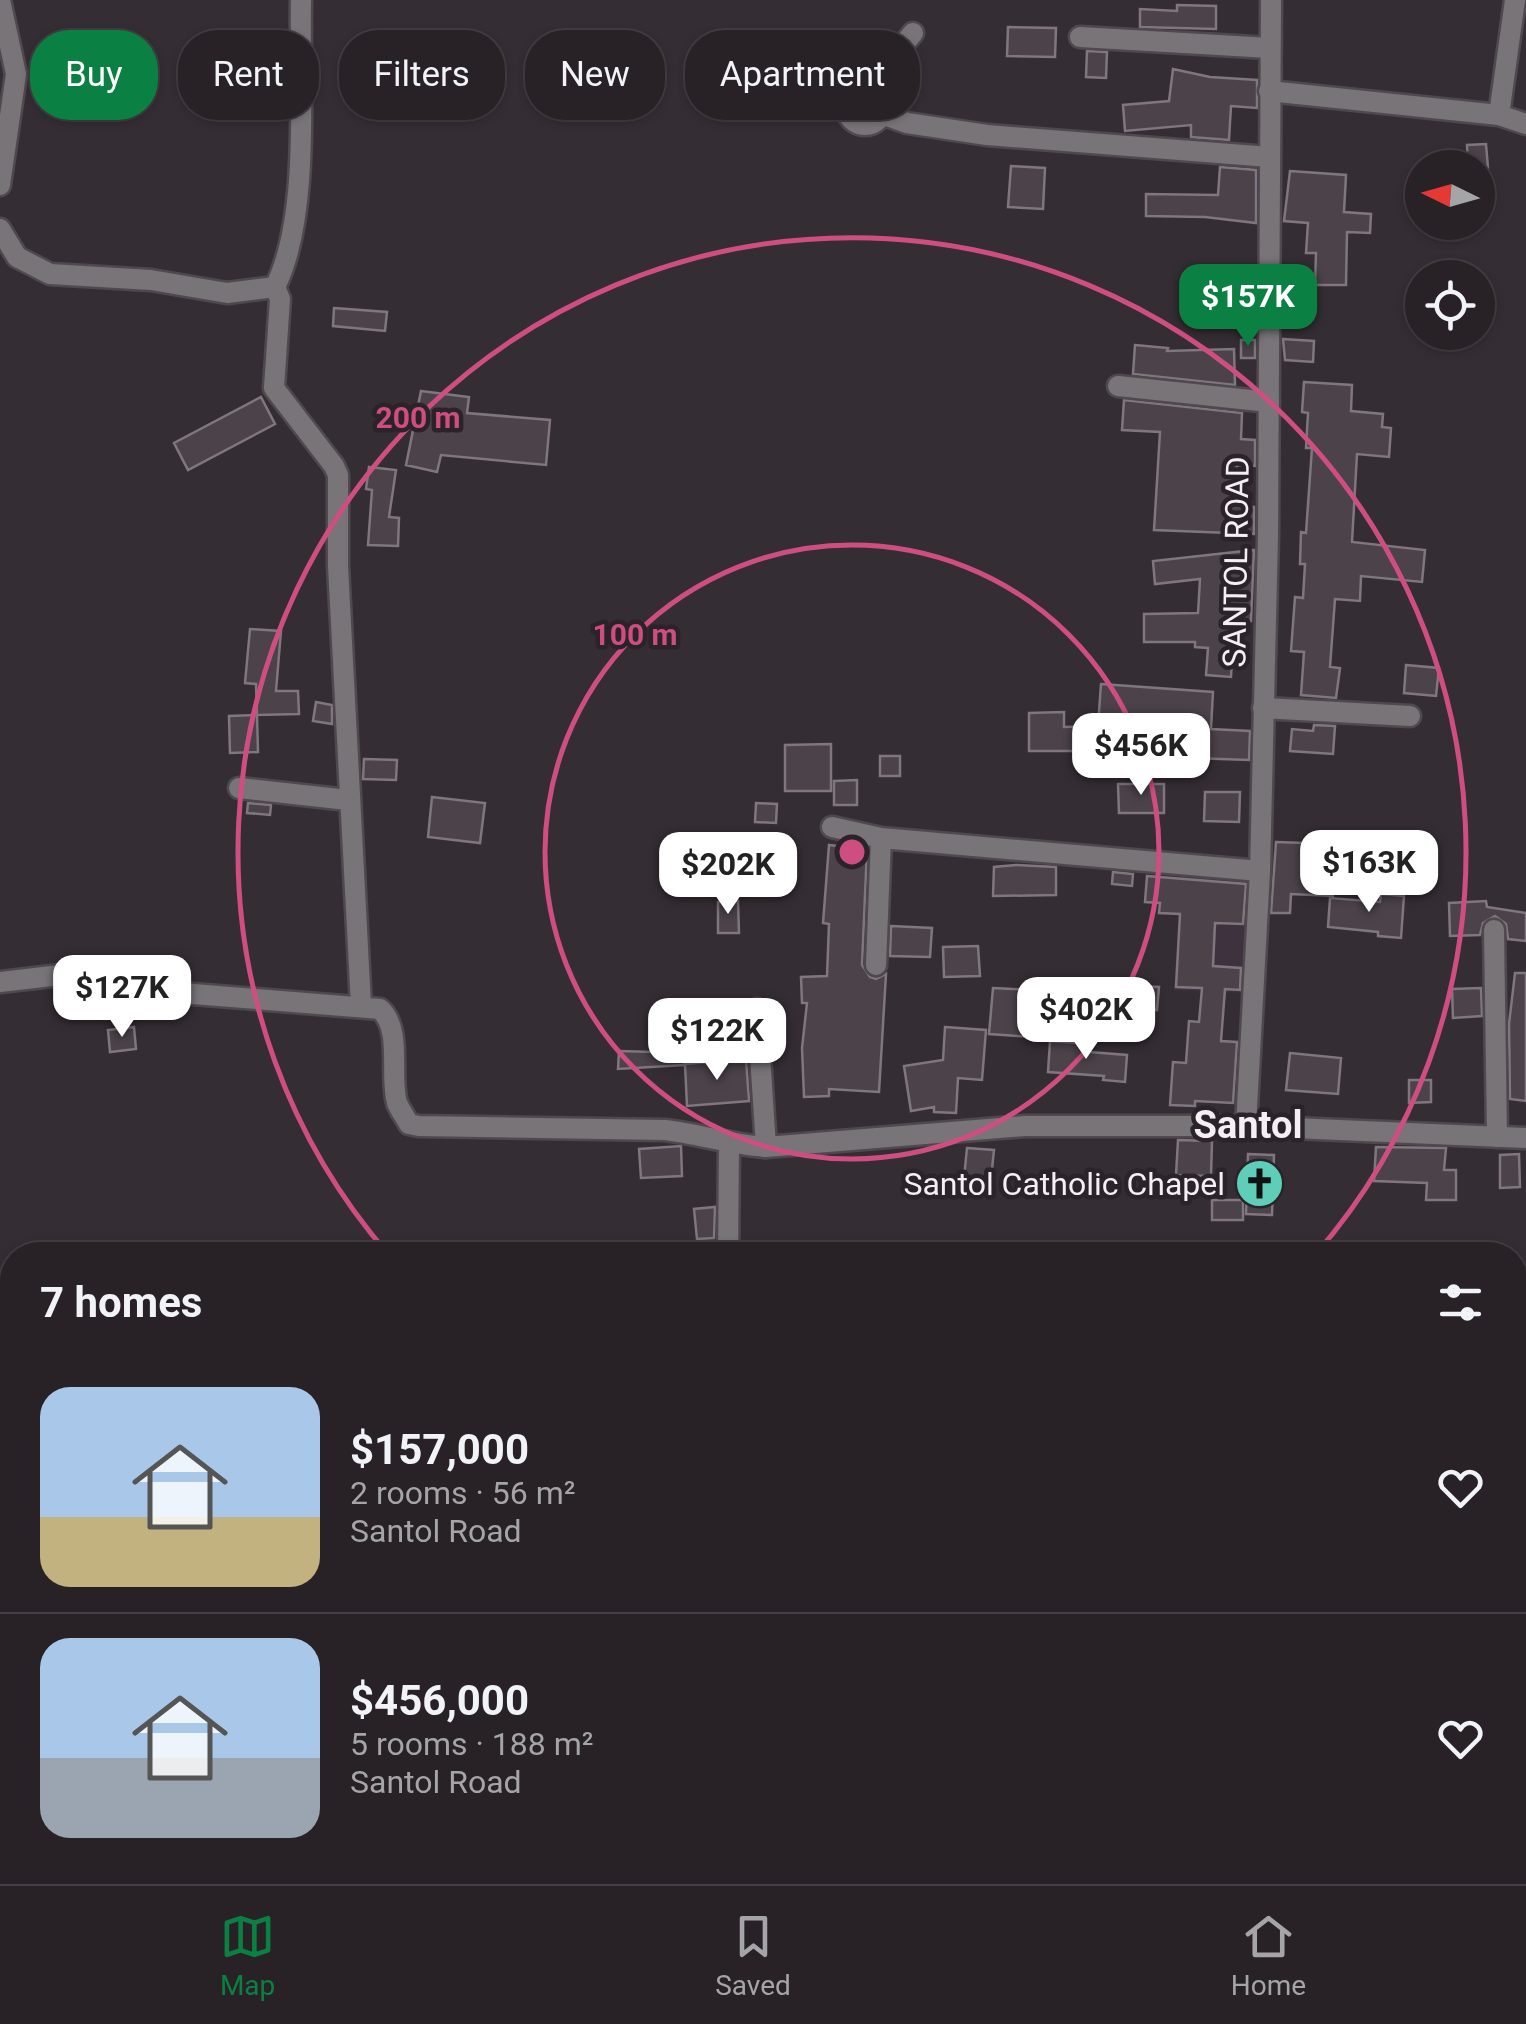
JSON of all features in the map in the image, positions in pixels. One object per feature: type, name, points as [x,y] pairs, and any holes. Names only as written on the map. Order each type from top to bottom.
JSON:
[{"type":"street","points":[[0,0],[16,74],[0,185]]},
{"type":"street","points":[[300,0],[300,128],[294,234],[275,287],[280,299],[274,388],[338,476],[348,800],[361,1006]]},
{"type":"street","name":"SANTOL ROAD","points":[[1246,1126],[1260,871],[1269,402],[1271,0]]},
{"type":"street","points":[[1498,116],[1515,0]]},
{"type":"street","points":[[1080,36],[1270,48]]},
{"type":"street","points":[[1269,92],[1498,116],[1526,124]]},
{"type":"street","points":[[901,120],[987,135],[1269,157]]},
{"type":"street","points":[[0,229],[18,257],[50,274],[151,280],[227,293],[275,287]]},
{"type":"street","points":[[1118,386],[1269,402]]},
{"type":"street","points":[[1263,708],[1410,716]]},
{"type":"street","points":[[240,788],[348,800]]},
{"type":"street","points":[[832,827],[881,838],[1260,871]]},
{"type":"street","points":[[876,965],[881,838]]},
{"type":"street","points":[[1494,930],[1497,1138]]},
{"type":"street","points":[[0,982],[69,974],[120,979],[193,994],[380,1010],[386,1014],[391,1029],[396,1101],[409,1124],[665,1130],[691,1133],[729,1145],[766,1147],[1025,1126],[1246,1126],[1526,1138]]},
{"type":"street","points":[[757,1008],[766,1147]]},
{"type":"street","points":[[728,1242],[729,1145]]},
{"type":"shaded area","points":[[1182,870],[1254,874],[1249,993],[1174,990]]},
{"type":"building","points":[[1177,5],[1216,6],[1216,29],[1140,27],[1140,9],[1177,11]]},
{"type":"building","points":[[1008,27],[1056,28],[1055,57],[1007,56]]},
{"type":"building","points":[[1087,51],[1107,52],[1106,78],[1086,77]]},
{"type":"building","points":[[1173,69],[1210,77],[1257,80],[1257,108],[1231,106],[1229,140],[1191,137],[1191,125],[1125,131],[1123,105],[1169,101]]},
{"type":"building","points":[[1486,144],[1486,150],[1467,150],[1467,145]]},
{"type":"building","points":[[1011,166],[1045,168],[1043,209],[1008,207]]},
{"type":"building","points":[[1220,167],[1256,170],[1256,223],[1146,216],[1146,194],[1218,195]]},
{"type":"building","points":[[1290,171],[1346,175],[1344,212],[1371,214],[1370,233],[1347,232],[1346,285],[1315,285],[1316,253],[1306,253],[1308,223],[1284,221]]},
{"type":"building","points":[[334,308],[387,312],[385,331],[333,326]]},
{"type":"building","points":[[1283,339],[1314,341],[1313,362],[1285,360]]},
{"type":"building","points":[[1241,340],[1255,340],[1255,358],[1241,358]]},
{"type":"building","points":[[1135,345],[1168,348],[1167,351],[1234,349],[1235,385],[1133,374]]},
{"type":"building","points":[[1304,382],[1352,385],[1351,411],[1383,414],[1382,427],[1391,428],[1389,457],[1357,454],[1352,542],[1425,550],[1422,582],[1361,576],[1360,601],[1335,599],[1330,667],[1340,668],[1336,698],[1301,695],[1304,652],[1291,651],[1295,597],[1303,598],[1305,564],[1300,564],[1301,532],[1306,533],[1312,448],[1306,448],[1308,413],[1302,412]]},
{"type":"building","points":[[421,391],[469,397],[467,413],[550,420],[546,465],[441,455],[437,472],[406,465]]},
{"type":"building","points":[[261,397],[275,424],[188,470],[174,443]]},
{"type":"building","points":[[1124,400],[1242,413],[1241,439],[1255,440],[1255,466],[1237,465],[1235,506],[1254,507],[1254,534],[1154,530],[1160,432],[1122,430]]},
{"type":"building","points":[[369,467],[396,470],[389,517],[399,518],[398,546],[368,545],[372,490],[366,489]]},
{"type":"building","points":[[1254,550],[1251,621],[1234,621],[1231,677],[1206,675],[1208,648],[1195,647],[1195,642],[1144,642],[1144,614],[1198,613],[1200,579],[1155,584],[1153,561]]},
{"type":"building","points":[[250,629],[281,631],[276,691],[298,691],[299,714],[257,715],[256,684],[245,683]]},
{"type":"building","points":[[1406,665],[1439,668],[1436,696],[1404,693]]},
{"type":"building","points":[[1101,684],[1213,692],[1211,729],[1250,731],[1249,760],[1192,758],[1193,727],[1126,723],[1126,762],[1074,763],[1074,751],[1029,751],[1029,713],[1064,712],[1064,727],[1098,726]]},
{"type":"building","points":[[316,702],[332,705],[332,724],[313,721]]},
{"type":"building","points":[[257,715],[258,752],[230,753],[229,716]]},
{"type":"building","points":[[1314,725],[1335,726],[1333,754],[1290,751],[1292,729],[1313,731]]},
{"type":"building","points":[[831,744],[831,791],[785,791],[785,745]]},
{"type":"building","points":[[880,756],[900,756],[900,776],[880,776]]},
{"type":"building","points":[[364,759],[397,760],[396,780],[363,779]]},
{"type":"building","points":[[857,780],[857,805],[834,805],[834,781]]},
{"type":"building","points":[[1118,784],[1164,784],[1164,813],[1119,813]]},
{"type":"building","points":[[1205,792],[1240,792],[1239,822],[1204,821]]},
{"type":"building","points":[[432,797],[485,803],[480,843],[428,837]]},
{"type":"building","points":[[248,803],[271,805],[270,815],[247,813]]},
{"type":"building","points":[[756,803],[777,804],[776,823],[755,822]]},
{"type":"building","points":[[1276,842],[1335,844],[1333,896],[1291,894],[1290,913],[1271,913]]},
{"type":"building","points":[[829,845],[867,849],[862,965],[870,977],[876,979],[886,974],[879,1092],[829,1089],[829,1096],[804,1097],[802,1048],[807,1003],[802,1003],[801,977],[827,976],[829,924],[823,923]]},
{"type":"building","points":[[994,867],[1056,867],[1056,895],[993,896]]},
{"type":"building","points":[[1113,872],[1133,874],[1132,886],[1112,884]]},
{"type":"building","points":[[1147,876],[1246,884],[1243,924],[1215,923],[1213,966],[1241,968],[1240,990],[1225,989],[1221,1041],[1237,1042],[1233,1103],[1195,1101],[1195,1106],[1170,1105],[1173,1062],[1186,1063],[1189,1021],[1199,1022],[1202,988],[1176,987],[1180,914],[1159,913],[1160,903],[1145,902]]},
{"type":"building","points":[[1381,894],[1404,896],[1401,938],[1328,927],[1330,898],[1380,902]]},
{"type":"building","points":[[738,901],[739,933],[718,933],[718,902]]},
{"type":"building","points":[[1486,901],[1487,907],[1526,913],[1526,941],[1508,939],[1506,924],[1495,916],[1483,923],[1480,935],[1450,936],[1449,903]]},
{"type":"building","points":[[891,926],[932,928],[930,957],[890,956]]},
{"type":"building","points":[[978,946],[980,976],[944,977],[943,947]]},
{"type":"building","points":[[1515,973],[1526,973],[1526,1101],[1510,1099],[1509,1024]]},
{"type":"building","points":[[1096,984],[1159,987],[1157,1010],[1117,1005],[1116,1009],[1094,1007]]},
{"type":"building","points":[[75,988],[96,990],[95,1013],[73,1012]]},
{"type":"building","points":[[993,988],[1034,990],[1031,1037],[989,1034]]},
{"type":"building","points":[[1481,988],[1482,1016],[1453,1018],[1452,989]]},
{"type":"building","points":[[134,1027],[136,1049],[110,1052],[108,1030]]},
{"type":"building","points":[[945,1027],[986,1030],[982,1080],[958,1078],[956,1113],[934,1112],[934,1107],[911,1111],[904,1066],[943,1060]]},
{"type":"building","points":[[1050,1041],[1090,1044],[1090,1052],[1127,1055],[1125,1082],[1103,1080],[1104,1076],[1048,1072]]},
{"type":"building","points":[[683,1045],[684,1065],[618,1069],[619,1051],[654,1052],[654,1046]]},
{"type":"building","points":[[1290,1053],[1341,1058],[1338,1094],[1286,1090]]},
{"type":"building","points":[[746,1059],[749,1101],[687,1106],[685,1064]]},
{"type":"building","points":[[1409,1080],[1431,1080],[1431,1102],[1409,1103]]},
{"type":"building","points":[[1178,1140],[1212,1141],[1211,1176],[1176,1175]]},
{"type":"building","points":[[681,1146],[682,1176],[641,1178],[639,1149]]},
{"type":"building","points":[[1376,1147],[1446,1148],[1444,1170],[1456,1170],[1456,1200],[1426,1200],[1427,1183],[1374,1181]]},
{"type":"building","points":[[967,1148],[994,1150],[991,1179],[964,1178]]},
{"type":"building","name":"Santol Catholic Chapel","points":[[1248,1154],[1274,1155],[1272,1215],[1246,1214]]},
{"type":"building","points":[[1519,1154],[1520,1187],[1500,1188],[1500,1155]]},
{"type":"building","points":[[1212,1200],[1243,1200],[1243,1220],[1212,1220]]},
{"type":"building","points":[[715,1207],[714,1238],[697,1239],[694,1209]]},
{"type":"place","name":"Santol Catholic Chapel","points":[[1260,1184]]},
{"type":"district","name":"Santol","points":[[1248,1125]]}]
